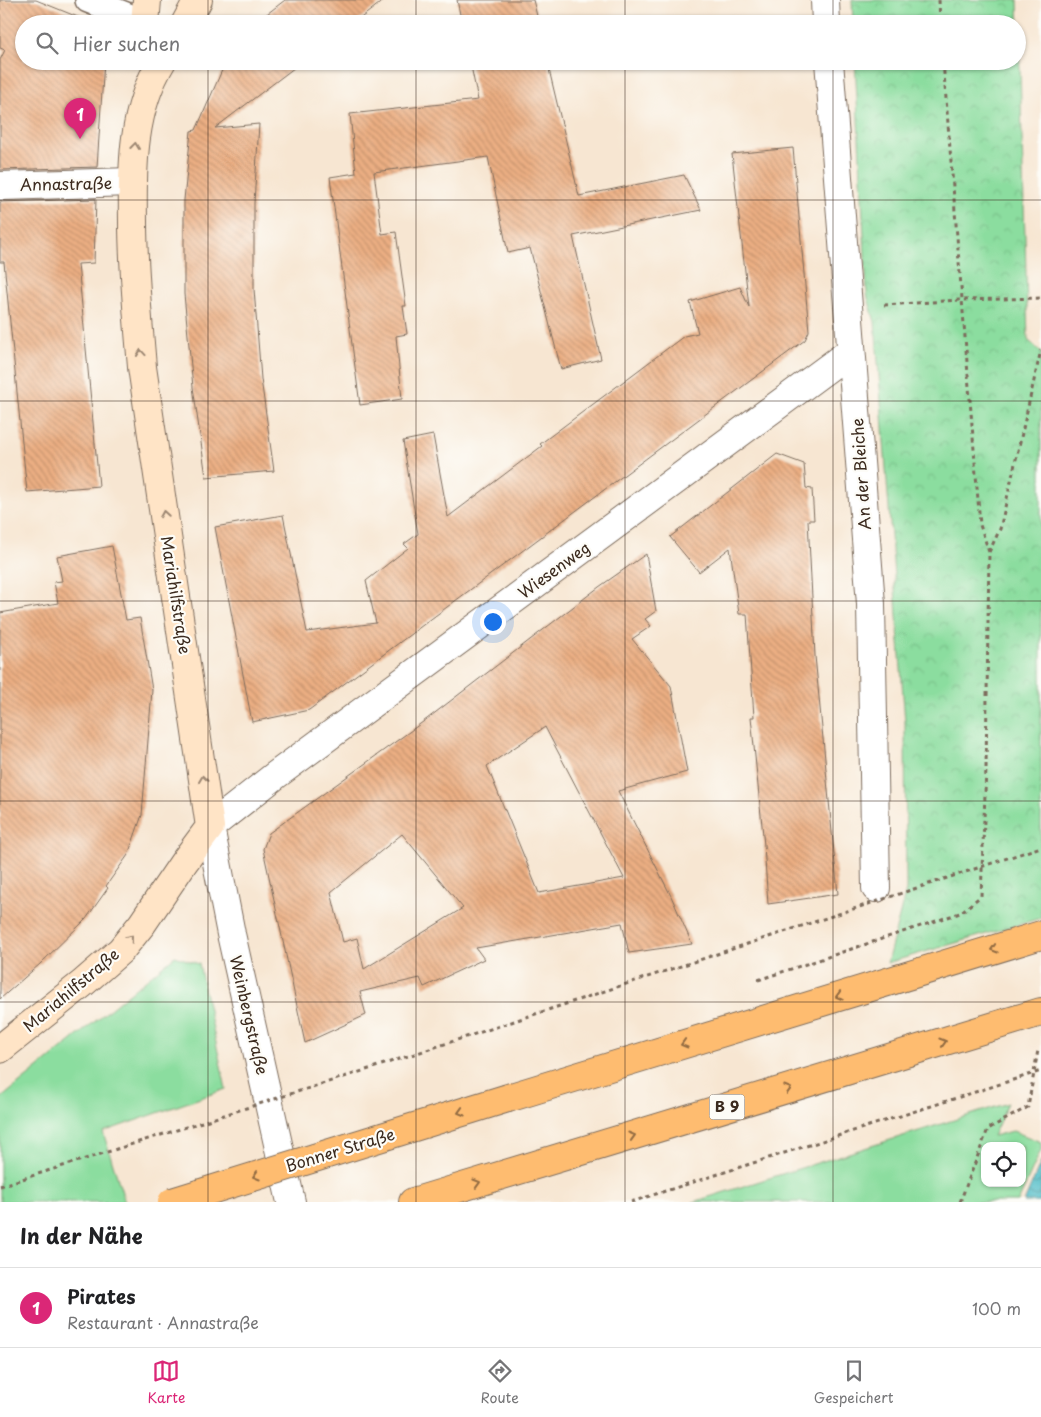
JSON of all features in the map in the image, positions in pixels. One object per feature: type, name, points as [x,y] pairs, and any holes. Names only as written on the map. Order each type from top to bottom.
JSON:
[{"type":"highway","name":"Bonner Straße","points":[[172,1202],[1041,935]]},
{"type":"highway","name":"B 9","points":[[413,1202],[1041,1012]]},
{"type":"street","points":[[146,15],[147,0]]},
{"type":"street","points":[[825,0],[826,15]]},
{"type":"street","points":[[139,70],[141,109]]},
{"type":"street","name":"Mariahilfstraße","points":[[0,1049],[82,984],[121,950],[142,924],[210,827],[142,367],[133,246],[132,164],[141,109],[157,70]]},
{"type":"street","name":"An der Bleiche","points":[[830,70],[871,604],[876,888]]},
{"type":"street","name":"Annastraße","points":[[12,185],[132,182]]},
{"type":"street","name":"Wiesenweg","points":[[210,827],[284,770],[851,351]]},
{"type":"street","name":"Weinbergstraße","points":[[210,827],[231,934],[291,1202]]},
{"type":"lane","points":[[88,0],[126,15]]},
{"type":"path","points":[[938,0],[939,15]]},
{"type":"path","points":[[758,980],[960,913],[981,896],[986,768],[989,552],[980,525],[944,70]]},
{"type":"path","points":[[848,308],[961,300],[1041,298]]},
{"type":"path","points":[[989,552],[1000,529],[1041,350]]},
{"type":"path","points":[[0,1186],[366,1070],[1041,847]]},
{"type":"path","points":[[960,1202],[988,1129],[1028,1107],[1039,1044]]},
{"type":"path","points":[[631,1202],[1041,1071]]},
{"type":"green space","points":[[852,0],[1018,0],[1018,15],[853,15]]},
{"type":"green space","points":[[855,70],[1020,70],[1028,340],[1041,352],[1041,918],[887,963],[906,890],[905,722],[875,322],[867,295]]},
{"type":"green space","points":[[175,956],[199,964],[226,1089],[103,1132],[125,1202],[0,1202],[0,1099]]},
{"type":"green space","points":[[1008,1103],[993,1136],[1013,1131],[1041,1142],[1041,1150],[1026,1184],[1026,1142],[981,1142],[981,1187],[1025,1187],[1018,1202],[693,1202]]},
{"type":"water","points":[[1041,1162],[1041,1202],[1024,1202]]},
{"type":"building","points":[[0,0],[36,0],[73,15],[15,15],[15,70],[103,70],[97,167],[0,170],[0,60],[5,50],[0,48]]},
{"type":"building","points":[[285,0],[384,0],[365,15],[266,15]]},
{"type":"building","points":[[457,0],[533,0],[537,15],[460,15]]},
{"type":"building","points":[[222,70],[291,70],[215,128],[259,124],[254,203],[254,289],[261,379],[274,471],[206,477],[193,387],[184,294],[184,200],[191,131],[196,130]]},
{"type":"building","points":[[472,70],[549,70],[579,196],[684,175],[701,210],[573,236],[601,359],[561,369],[530,248],[508,253],[488,157],[374,172],[382,234],[396,232],[406,306],[403,306],[407,334],[396,336],[402,399],[360,405],[330,177],[356,173],[350,114],[478,100]]},
{"type":"building","points":[[793,148],[809,331],[805,340],[309,710],[252,722],[215,527],[283,515],[307,632],[376,623],[366,581],[408,548],[404,544],[418,534],[403,441],[433,435],[448,517],[542,446],[540,444],[684,336],[698,333],[690,302],[740,287],[749,307],[732,154]]},
{"type":"building","points":[[96,199],[94,263],[78,264],[99,486],[27,492],[4,262],[0,262],[0,202]]},
{"type":"building","points":[[777,454],[804,464],[806,488],[812,489],[814,520],[808,520],[815,656],[838,894],[768,904],[751,717],[754,717],[747,614],[739,614],[730,548],[699,572],[670,537]]},
{"type":"building","points":[[112,546],[126,620],[140,618],[152,690],[142,815],[128,855],[86,919],[40,964],[0,999],[0,613],[58,603],[54,582],[62,581],[57,556]]},
{"type":"building","points":[[646,554],[656,611],[645,619],[651,626],[632,639],[671,686],[687,772],[618,791],[671,896],[692,944],[629,953],[622,923],[476,948],[484,959],[424,987],[420,978],[360,992],[366,1015],[305,1043],[263,849],[269,833],[427,719],[599,587]],"holes":[[[545,727],[624,878],[539,893],[487,766]],[[402,834],[463,908],[364,969],[357,938],[343,942],[331,892]]]},
{"type":"place","name":"Pirates","points":[[80,139]]}]
